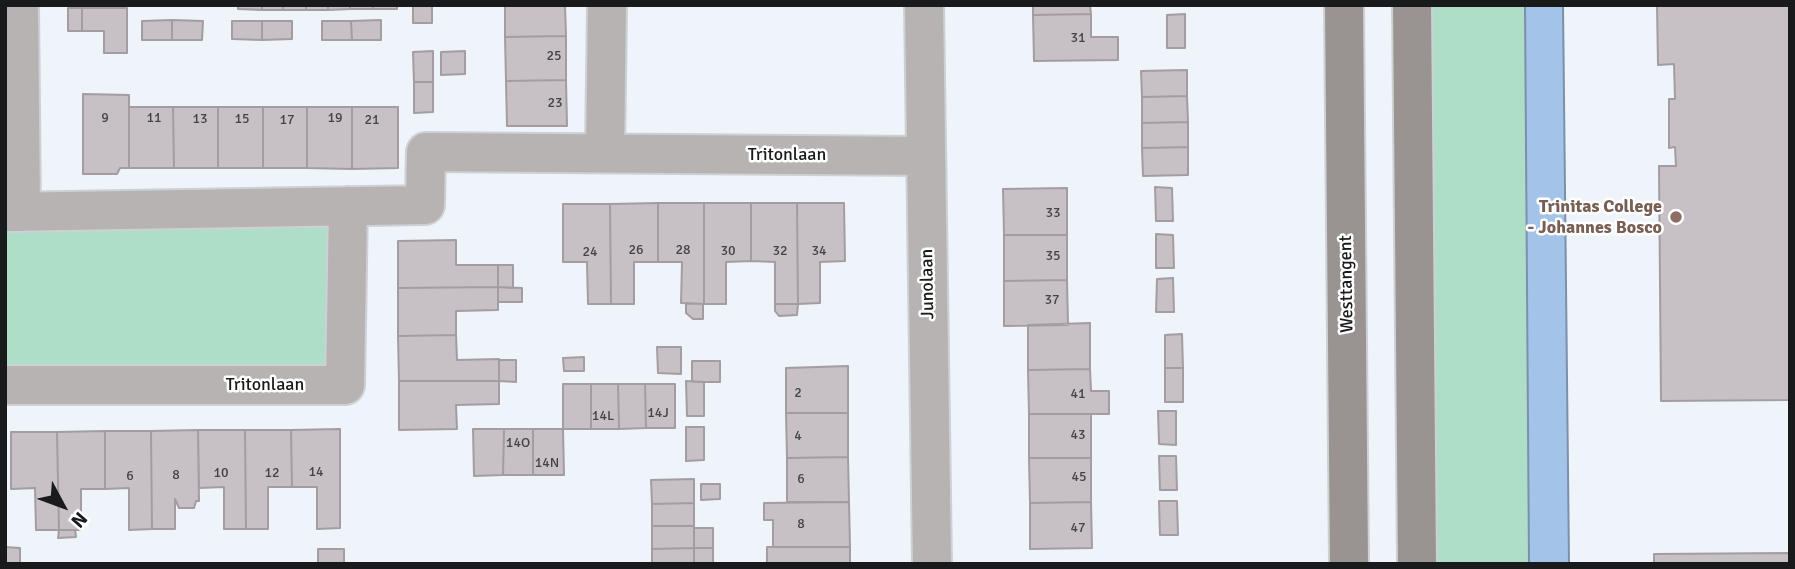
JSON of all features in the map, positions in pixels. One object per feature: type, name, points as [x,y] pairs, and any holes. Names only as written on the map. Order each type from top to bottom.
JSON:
[{"type":"main road","name":"Westtangent","points":[[1344,5],[1349,564]]},
{"type":"main road","points":[[1412,5],[1417,564]]},
{"type":"street","points":[[13,212],[19,5]]},
{"type":"street","points":[[606,153],[607,5]]},
{"type":"street","name":"Junolaan","points":[[923,5],[932,564]]},
{"type":"street","name":"Tritonlaan","points":[[13,212],[425,205],[426,152],[926,156]]},
{"type":"street","name":"Tritonlaan","points":[[5,385],[345,385],[348,206]]},
{"type":"green space","points":[[1425,5],[1525,5],[1529,564],[1429,564]]},
{"type":"green space","points":[[346,217],[348,382],[5,384],[5,226]]},
{"type":"water","points":[[1525,5],[1563,5],[1569,564],[1529,564]]},
{"type":"building","points":[[238,5],[262,5],[262,10],[238,9]]},
{"type":"building","points":[[262,5],[283,5],[283,10],[262,10]]},
{"type":"building","points":[[283,5],[306,5],[306,10],[283,10]]},
{"type":"building","points":[[306,5],[328,5],[328,10],[306,10]]},
{"type":"building","points":[[328,5],[350,5],[350,9],[328,10]]},
{"type":"building","points":[[350,5],[373,5],[373,9],[350,9]]},
{"type":"building","points":[[373,5],[397,5],[397,9],[373,9]]},
{"type":"building","points":[[413,5],[432,5],[432,23],[413,23]]},
{"type":"building","points":[[505,5],[565,5],[566,36],[505,37]]},
{"type":"building","points":[[1033,5],[1090,5],[1091,14],[1033,15]]},
{"type":"building","points":[[1657,5],[1790,5],[1790,400],[1661,401],[1659,166],[1676,166],[1675,147],[1669,148],[1669,99],[1675,99],[1674,64],[1658,65]]},
{"type":"building","points":[[68,8],[82,8],[82,31],[68,31]]},
{"type":"building","points":[[82,8],[127,8],[127,53],[104,53],[104,31],[82,31]]},
{"type":"building","points":[[1091,14],[1091,37],[1118,37],[1118,60],[1034,61],[1033,15]]},
{"type":"building","points":[[1185,14],[1185,48],[1167,48],[1167,15]]},
{"type":"building","points":[[172,20],[203,21],[202,40],[172,40]]},
{"type":"building","points":[[172,20],[172,40],[142,40],[142,21]]},
{"type":"building","points":[[381,20],[381,40],[352,40],[351,21]]},
{"type":"building","points":[[232,21],[262,21],[262,40],[232,39]]},
{"type":"building","points":[[262,21],[292,21],[292,39],[262,40]]},
{"type":"building","points":[[322,21],[351,21],[352,40],[322,40]]},
{"type":"building","points":[[566,36],[566,80],[506,81],[505,37]]},
{"type":"building","points":[[433,51],[433,82],[414,82],[413,52]]},
{"type":"building","points":[[465,51],[465,74],[441,75],[441,52]]},
{"type":"building","points":[[1187,70],[1187,96],[1142,97],[1141,71]]},
{"type":"building","points":[[566,80],[567,126],[507,126],[506,81]]},
{"type":"building","points":[[414,82],[433,82],[433,112],[414,113]]},
{"type":"building","points":[[83,94],[129,95],[129,168],[120,168],[117,174],[83,174]]},
{"type":"building","points":[[1187,96],[1188,122],[1142,123],[1142,97]]},
{"type":"building","points":[[129,107],[173,107],[174,168],[129,168]]},
{"type":"building","points":[[173,107],[218,107],[218,168],[174,168]]},
{"type":"building","points":[[218,107],[263,107],[263,168],[218,168]]},
{"type":"building","points":[[263,107],[307,107],[307,168],[263,168]]},
{"type":"building","points":[[307,107],[352,107],[352,169],[307,168]]},
{"type":"building","points":[[352,107],[398,107],[398,168],[352,169]]},
{"type":"building","points":[[1188,122],[1188,147],[1142,148],[1142,123]]},
{"type":"building","points":[[1188,147],[1188,175],[1143,176],[1142,148]]},
{"type":"building","points":[[1155,187],[1172,188],[1173,221],[1156,221]]},
{"type":"building","points":[[1067,188],[1067,235],[1004,235],[1003,189]]},
{"type":"building","points":[[658,203],[658,262],[634,262],[634,304],[611,304],[610,204]]},
{"type":"building","points":[[658,203],[704,203],[704,304],[681,303],[682,262],[658,262]]},
{"type":"building","points":[[704,203],[751,203],[751,261],[726,262],[726,304],[704,304]]},
{"type":"building","points":[[751,203],[797,203],[798,304],[775,304],[775,262],[751,261]]},
{"type":"building","points":[[797,203],[844,203],[845,261],[820,262],[820,303],[798,304]]},
{"type":"building","points":[[563,204],[610,204],[611,304],[588,304],[587,262],[563,262]]},
{"type":"building","points":[[1156,234],[1173,235],[1174,268],[1156,268]]},
{"type":"building","points":[[1004,235],[1067,235],[1067,280],[1004,281]]},
{"type":"building","points":[[456,240],[456,265],[498,265],[498,287],[398,288],[398,241]]},
{"type":"building","points":[[498,265],[513,265],[513,288],[498,287]]},
{"type":"building","points":[[1173,278],[1174,312],[1156,312],[1157,279]]},
{"type":"building","points":[[1067,280],[1068,325],[1004,326],[1004,281]]},
{"type":"building","points":[[498,287],[498,310],[456,311],[456,335],[398,336],[398,288]]},
{"type":"building","points":[[498,287],[522,288],[522,302],[498,302]]},
{"type":"building","points":[[686,303],[703,304],[703,319],[693,319],[686,313]]},
{"type":"building","points":[[775,304],[798,304],[797,315],[779,316],[775,311]]},
{"type":"building","points":[[1090,323],[1090,369],[1028,370],[1028,325]]},
{"type":"building","points":[[1182,334],[1183,368],[1165,368],[1165,335]]},
{"type":"building","points":[[456,335],[457,360],[499,359],[499,381],[399,381],[398,336]]},
{"type":"building","points":[[657,347],[681,347],[681,374],[658,373]]},
{"type":"building","points":[[584,357],[584,371],[564,371],[563,358]]},
{"type":"building","points":[[499,360],[516,360],[516,382],[499,381]]},
{"type":"building","points":[[692,361],[720,361],[720,382],[692,382]]},
{"type":"building","points":[[848,366],[848,413],[786,413],[786,368]]},
{"type":"building","points":[[1165,368],[1183,368],[1183,402],[1165,402]]},
{"type":"building","points":[[1090,369],[1091,391],[1109,391],[1109,414],[1029,414],[1028,370]]},
{"type":"building","points":[[399,381],[499,381],[499,404],[456,405],[457,429],[399,430]]},
{"type":"building","points":[[686,381],[704,382],[704,416],[687,416]]},
{"type":"building","points":[[563,384],[591,384],[591,429],[563,429]]},
{"type":"building","points":[[591,384],[618,384],[619,429],[591,429]]},
{"type":"building","points":[[618,384],[645,384],[646,428],[619,429]]},
{"type":"building","points":[[645,384],[675,384],[675,428],[646,428]]},
{"type":"building","points":[[1158,411],[1176,411],[1176,445],[1159,444]]},
{"type":"building","points":[[786,413],[848,413],[848,457],[787,458]]},
{"type":"building","points":[[1029,414],[1091,414],[1091,458],[1029,458]]},
{"type":"building","points":[[686,427],[704,427],[704,460],[686,461]]},
{"type":"building","points":[[340,429],[340,528],[317,529],[317,487],[292,487],[291,430]]},
{"type":"building","points":[[473,429],[504,429],[503,475],[474,476]]},
{"type":"building","points":[[504,429],[533,429],[533,475],[503,475]]},
{"type":"building","points":[[533,429],[563,429],[564,475],[533,475]]},
{"type":"building","points":[[198,430],[199,501],[196,501],[194,508],[179,508],[175,499],[175,529],[152,529],[151,431]]},
{"type":"building","points":[[198,430],[245,430],[246,529],[224,529],[224,487],[199,488]]},
{"type":"building","points":[[245,430],[291,430],[292,487],[268,487],[268,529],[246,529]]},
{"type":"building","points":[[105,431],[151,431],[152,529],[129,530],[129,488],[105,489]]},
{"type":"building","points":[[105,431],[105,489],[81,489],[81,530],[59,530],[57,432]]},
{"type":"building","points":[[11,432],[57,432],[59,530],[36,530],[35,488],[11,489]]},
{"type":"building","points":[[1159,456],[1176,456],[1177,490],[1160,490]]},
{"type":"building","points":[[848,457],[849,502],[787,502],[787,458]]},
{"type":"building","points":[[1029,458],[1091,458],[1091,502],[1030,503]]},
{"type":"building","points":[[694,479],[694,503],[652,504],[651,480]]},
{"type":"building","points":[[701,484],[720,484],[720,499],[701,500]]},
{"type":"building","points":[[1159,501],[1177,501],[1178,535],[1160,535]]},
{"type":"building","points":[[849,502],[850,547],[773,547],[773,520],[764,520],[764,503]]},
{"type":"building","points":[[1091,502],[1092,548],[1030,549],[1030,503]]},
{"type":"building","points":[[694,503],[694,526],[652,526],[652,504]]},
{"type":"building","points":[[652,526],[694,526],[694,548],[652,549]]},
{"type":"building","points":[[694,528],[713,528],[713,548],[694,548]]},
{"type":"building","points":[[59,530],[75,530],[76,537],[58,538]]},
{"type":"building","points":[[5,547],[20,548],[20,564],[5,564]]},
{"type":"building","points":[[767,547],[850,547],[850,564],[767,564]]},
{"type":"building","points":[[694,548],[694,564],[652,564],[652,549]]},
{"type":"building","points":[[694,548],[713,548],[713,564],[694,564]]},
{"type":"building","points":[[318,549],[344,549],[344,564],[318,564]]},
{"type":"building","points":[[1790,553],[1790,564],[1654,564],[1654,554]]},
{"type":"place","name":"Trinitas College - Johannes Bosco","points":[[1676,217]]}]
